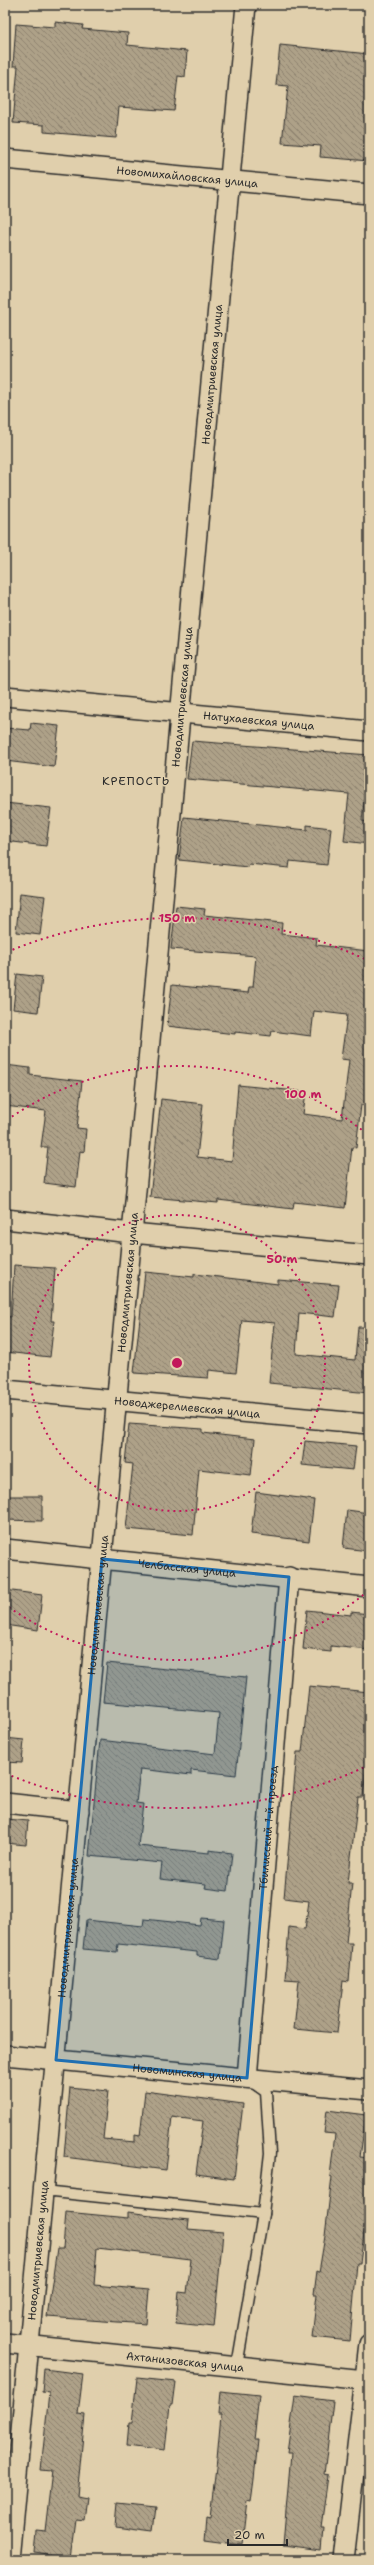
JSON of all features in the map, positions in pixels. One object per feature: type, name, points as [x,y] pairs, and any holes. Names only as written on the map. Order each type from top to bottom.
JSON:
[{"type":"street","name":"Новодмитриевская улица","points":[[9,2560],[246,5]]},
{"type":"street","name":"Новомихайловская улица","points":[[5,160],[369,194]]},
{"type":"street","name":"Натухаевская улица","points":[[5,696],[369,732]]},
{"type":"street","points":[[5,1219],[132,1233],[369,1255]]},
{"type":"street","name":"Новоджерелиевская улица","points":[[5,1390],[369,1424]]},
{"type":"street","name":"Челбасская улица","points":[[5,1549],[289,1577],[369,1587]]},
{"type":"street","name":"Тбилисский 1-й проезд","points":[[247,2078],[289,1577]]},
{"type":"street","points":[[5,1803],[79,1811]]},
{"type":"street","name":"Новоминская улица","points":[[5,2055],[369,2090]]},
{"type":"street","name":"Ахтанизовская улица","points":[[5,2343],[365,2380]]},
{"type":"street","points":[[344,2560],[369,2344]]},
{"type":"lane","points":[[237,2366],[263,2214],[270,2153],[266,2092],[247,2078]]},
{"type":"lane","points":[[44,2191],[263,2214]]},
{"type":"highlighted area","points":[[102,1559],[289,1577],[247,2078],[56,2060]]},
{"type":"building","points":[[55,22],[83,25],[82,29],[128,33],[127,45],[187,51],[185,77],[178,76],[174,111],[119,107],[116,138],[44,132],[44,125],[13,123],[18,66],[13,66],[16,24],[55,27]]},
{"type":"building","points":[[280,45],[369,54],[369,161],[320,157],[321,146],[282,143],[288,86],[276,85]]},
{"type":"building","points":[[31,723],[59,726],[54,767],[5,761],[5,728],[30,730]]},
{"type":"building","points":[[192,741],[369,755],[362,821],[369,822],[369,844],[344,841],[349,794],[187,779]]},
{"type":"building","points":[[5,803],[51,808],[46,846],[5,841]]},
{"type":"building","points":[[184,817],[307,830],[307,825],[331,828],[327,865],[290,861],[289,868],[249,864],[248,867],[179,860]]},
{"type":"building","points":[[20,893],[45,896],[40,935],[16,932]]},
{"type":"building","points":[[176,906],[205,909],[204,915],[282,923],[281,934],[317,938],[316,945],[369,951],[369,1106],[361,1105],[356,1148],[352,1147],[345,1208],[294,1202],[293,1209],[218,1200],[218,1203],[150,1197],[161,1099],[203,1104],[197,1157],[232,1161],[238,1085],[306,1092],[303,1114],[342,1119],[349,1060],[341,1059],[347,1015],[314,1011],[311,1036],[272,1031],[271,1036],[235,1032],[235,1034],[167,1026],[172,985],[248,993],[249,987],[253,987],[256,956],[171,949]]},
{"type":"building","points":[[17,974],[42,977],[38,1012],[13,1009]]},
{"type":"building","points":[[5,1065],[30,1068],[30,1075],[82,1081],[77,1128],[86,1129],[84,1152],[80,1151],[76,1187],[44,1183],[48,1147],[41,1147],[46,1111],[5,1106]]},
{"type":"building","points":[[14,1265],[55,1268],[51,1321],[54,1321],[50,1357],[5,1352],[5,1316],[11,1317]]},
{"type":"building","points":[[145,1272],[194,1277],[194,1274],[278,1284],[278,1280],[339,1285],[335,1317],[299,1313],[296,1354],[355,1360],[358,1327],[369,1327],[369,1393],[269,1383],[275,1323],[242,1320],[236,1373],[209,1370],[208,1378],[134,1373]]},
{"type":"building","points":[[129,1424],[203,1429],[203,1433],[255,1439],[251,1475],[199,1469],[193,1535],[126,1529],[133,1464],[125,1463]]},
{"type":"building","points":[[305,1441],[356,1446],[353,1470],[302,1465]]},
{"type":"building","points":[[256,1492],[314,1500],[309,1541],[251,1534]]},
{"type":"building","points":[[5,1496],[42,1496],[42,1521],[5,1520]]},
{"type":"building","points":[[347,1510],[369,1513],[369,1551],[343,1548]]},
{"type":"building","points":[[5,1590],[42,1595],[38,1630],[5,1625]]},
{"type":"building","points":[[307,1610],[351,1615],[351,1612],[369,1614],[369,1650],[331,1646],[331,1652],[303,1649]]},
{"type":"building","points":[[107,1663],[246,1677],[236,1775],[191,1770],[191,1775],[140,1769],[136,1803],[143,1804],[138,1846],[209,1853],[209,1850],[232,1853],[228,1891],[205,1888],[206,1884],[160,1879],[162,1863],[89,1856],[100,1740],[215,1754],[219,1713],[103,1702]]},
{"type":"building","points":[[309,1686],[369,1692],[364,1758],[367,1759],[363,1797],[358,1797],[348,1883],[352,1883],[346,1943],[352,1943],[349,1982],[343,1981],[337,2033],[294,2029],[299,1980],[285,1979],[289,1927],[305,1929],[309,1901],[284,1898],[297,1752],[302,1752]]},
{"type":"building","points":[[5,1738],[24,1740],[22,1763],[5,1762]]},
{"type":"building","points":[[5,1819],[28,1821],[26,1845],[5,1843]]},
{"type":"building","points":[[201,1918],[224,1920],[220,1959],[197,1956],[197,1952],[118,1944],[117,1952],[83,1949],[86,1920],[143,1926],[144,1919],[200,1925]]},
{"type":"building","points":[[70,2087],[108,2091],[103,2139],[135,2142],[135,2135],[140,2136],[145,2091],[243,2104],[234,2179],[196,2174],[203,2121],[172,2117],[166,2170],[64,2157]]},
{"type":"building","points":[[327,2110],[366,2115],[360,2157],[369,2158],[367,2193],[369,2196],[360,2263],[357,2263],[350,2341],[312,2337],[317,2294],[314,2294],[317,2271],[319,2272],[325,2236],[332,2177],[330,2176],[335,2134],[324,2133]]},
{"type":"building","points":[[66,2212],[128,2218],[128,2212],[189,2220],[188,2229],[223,2232],[214,2327],[176,2323],[179,2292],[187,2293],[191,2259],[97,2248],[94,2285],[149,2290],[146,2324],[47,2317],[57,2248],[63,2248]]},
{"type":"building","points":[[44,2369],[83,2374],[78,2414],[85,2415],[77,2496],[88,2498],[85,2521],[76,2520],[71,2558],[33,2553],[35,2530],[45,2531],[52,2471],[41,2470],[49,2393],[42,2392]]},
{"type":"building","points":[[137,2378],[176,2382],[173,2405],[170,2405],[165,2450],[127,2445],[129,2423],[132,2423]]},
{"type":"building","points":[[220,2391],[259,2395],[254,2440],[258,2440],[254,2479],[251,2502],[247,2501],[242,2545],[204,2540],[206,2517],[210,2518],[217,2458],[221,2414],[218,2414]]},
{"type":"building","points":[[295,2396],[333,2401],[324,2475],[328,2476],[321,2527],[324,2527],[322,2550],[283,2545],[291,2453],[287,2453]]},
{"type":"building","points":[[117,2504],[156,2508],[153,2531],[115,2526]]},
{"type":"district","name":"КРЕПОСТЬ","points":[[136,781]]}]
